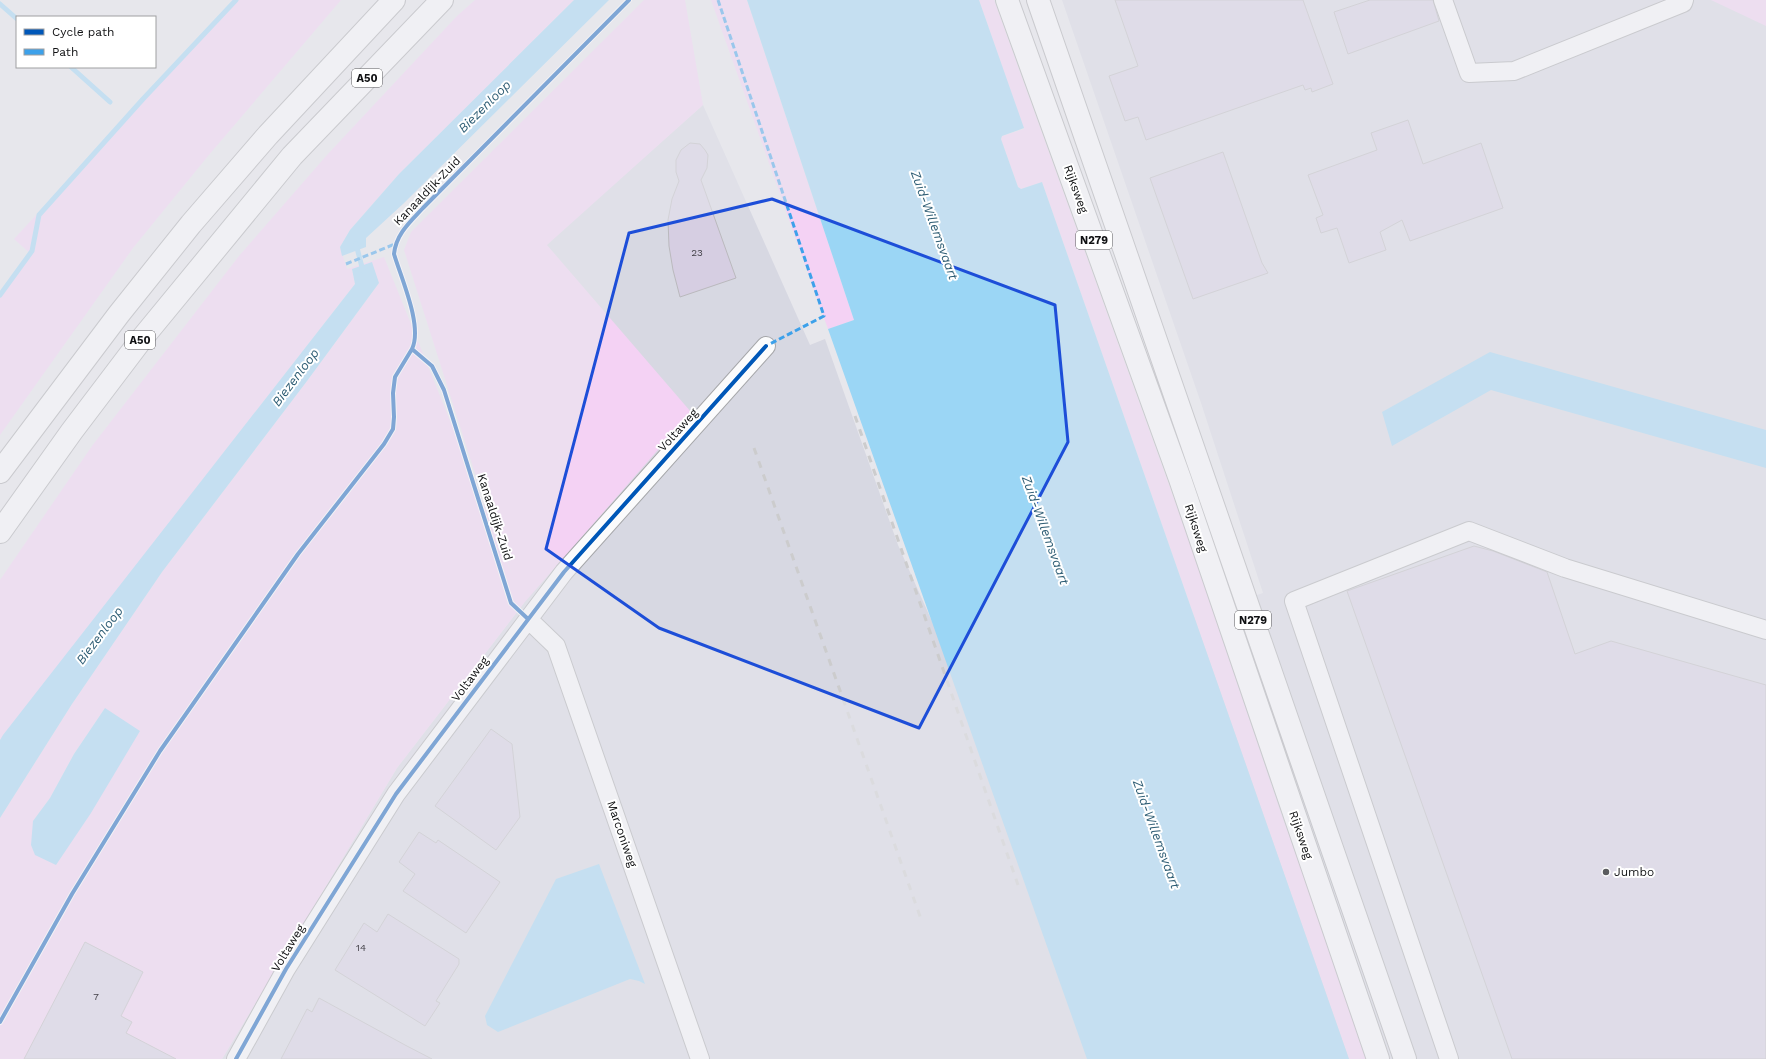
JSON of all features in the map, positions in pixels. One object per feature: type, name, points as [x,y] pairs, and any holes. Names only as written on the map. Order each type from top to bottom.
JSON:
[{"type":"main road","name":"A50","points":[[0,472],[109,327],[191,224],[268,135],[394,0]]},
{"type":"main road","name":"A50","points":[[0,532],[72,431],[144,336],[292,156],[442,0]]},
{"type":"main road","name":"Rijksweg","points":[[1007,0],[1180,479],[1378,1059]]},
{"type":"main road","name":"Rijksweg","points":[[1038,0],[1406,1059]]},
{"type":"street","points":[[1443,0],[1469,73],[1514,71],[1683,3],[1684,0]]},
{"type":"street","name":"Voltaweg","points":[[236,1059],[286,969],[396,794],[564,572],[766,346]]},
{"type":"street","points":[[1449,1059],[1294,601],[1469,531],[1565,568],[1766,630]]},
{"type":"street","name":"Marconiweg","points":[[528,619],[556,646],[700,1059]]},
{"type":"highlighted area","points":[[772,199],[1055,305],[1068,442],[919,728],[659,628],[546,549],[629,233]]},
{"type":"shaded area","points":[[231,0],[341,0],[208,156],[133,248],[0,435],[0,295],[31,254],[14,239],[233,2]]},
{"type":"shaded area","points":[[475,0],[574,0],[399,174],[350,230],[340,247],[347,269],[384,257],[513,577],[474,470],[404,250],[411,232],[644,0],[685,0],[703,105],[547,245],[691,412],[524,603],[397,768],[222,1059],[0,1059],[0,818],[72,704],[162,572],[307,381],[379,283],[352,269],[355,284],[0,740],[0,580],[92,446],[239,256],[327,155],[457,16]],"holes":[[[105,708],[56,865],[33,821],[50,798],[74,754]]]},
{"type":"shaded area","points":[[711,0],[747,0],[854,320],[828,329]]},
{"type":"shaded area","points":[[979,0],[994,0],[1186,532],[1281,813],[1369,1059],[1349,1059],[1042,182],[1021,189],[1018,187],[1001,139],[1002,136],[1024,129]]},
{"type":"shaded area","points":[[1062,0],[1766,0],[1766,1059],[222,1059],[397,768],[524,603],[546,244],[703,105],[810,345],[825,339],[898,545],[998,770],[1186,618],[1263,593],[1201,403]]},
{"type":"shaded area","points":[[1711,0],[1766,0],[1766,26]]},
{"type":"water","points":[[574,0],[609,0],[403,204],[366,238],[366,247],[342,256],[340,247],[350,230],[399,174]]},
{"type":"water","name":"Zuid-Willemsvaart","points":[[747,0],[979,0],[1024,128],[1002,136],[1001,139],[1018,187],[1021,189],[1042,182],[1349,1059],[1087,1059],[828,329],[854,320]]},
{"type":"water","points":[[372,262],[379,283],[307,381],[162,572],[72,704],[0,818],[0,740],[3,735],[355,284],[352,269]]},
{"type":"water","points":[[1490,352],[1766,430],[1766,468],[1491,390],[1392,446],[1382,412]]},
{"type":"water","points":[[105,708],[140,731],[91,813],[56,865],[35,855],[31,845],[33,821],[50,798],[74,754]]},
{"type":"water","points":[[599,864],[645,984],[630,979],[498,1032],[487,1025],[485,1016],[556,879]]},
{"type":"building","points":[[1115,0],[1303,0],[1333,84],[1312,92],[1311,88],[1305,90],[1303,85],[1146,140],[1138,117],[1125,121],[1109,76],[1138,66]]},
{"type":"building","points":[[1370,0],[1433,0],[1439,21],[1348,54],[1334,12]]},
{"type":"building","points":[[1408,120],[1423,164],[1481,143],[1503,208],[1410,241],[1402,220],[1380,232],[1386,250],[1349,263],[1337,228],[1321,233],[1316,218],[1323,215],[1308,175],[1377,150],[1371,133]]},
{"type":"building","points":[[690,143],[700,144],[708,155],[707,168],[701,180],[736,278],[680,297],[669,246],[668,220],[672,199],[679,181],[676,172],[676,160],[681,150]]},
{"type":"building","points":[[1223,152],[1262,263],[1268,273],[1193,299],[1150,178]]},
{"type":"building","name":"Jumbo","points":[[1474,546],[1493,551],[1547,572],[1575,654],[1611,641],[1766,685],[1766,1059],[1512,1059],[1347,591]]},
{"type":"building","points":[[491,729],[512,744],[520,817],[496,850],[435,806]]},
{"type":"building","points":[[419,832],[436,843],[438,840],[500,882],[466,933],[403,891],[415,874],[399,862]]},
{"type":"building","points":[[388,914],[459,959],[459,964],[436,1001],[440,1003],[425,1026],[335,970],[364,923],[377,932]]},
{"type":"building","points":[[85,942],[143,972],[121,1016],[132,1022],[126,1033],[176,1059],[24,1059]]},
{"type":"building","points":[[319,998],[432,1059],[281,1059],[307,1009],[312,1012]]},
{"type":"waterway","points":[[0,295],[32,251],[39,215],[143,99],[236,0]]},
{"type":"waterway","points":[[0,4],[16,18]]},
{"type":"waterway","points":[[72,68],[110,102]]},
{"type":"waterway","name":"Biezenloop","points":[[356,244],[363,271]]},
{"type":"railway","points":[[855,416],[1018,885]]},
{"type":"railway","points":[[754,448],[921,919]]},
{"type":"marked path","points":[[718,0],[824,316],[766,346]]},
{"type":"marked path","points":[[346,264],[395,244]]},
{"type":"cycle path","name":"Kanaaldijk-Zuid","points":[[528,619],[511,603],[444,390],[432,366],[412,349],[415,339],[413,315],[394,254],[395,247],[404,229],[413,218],[629,0]]},
{"type":"cycle path","points":[[236,1059],[286,969],[396,794],[564,572],[766,346]]},
{"type":"cycle path","points":[[0,1022],[72,894],[160,751],[298,554],[384,444],[393,429],[393,393],[395,377],[412,349]]},
{"type":"place","name":"Jumbo","points":[[1606,872]]}]
